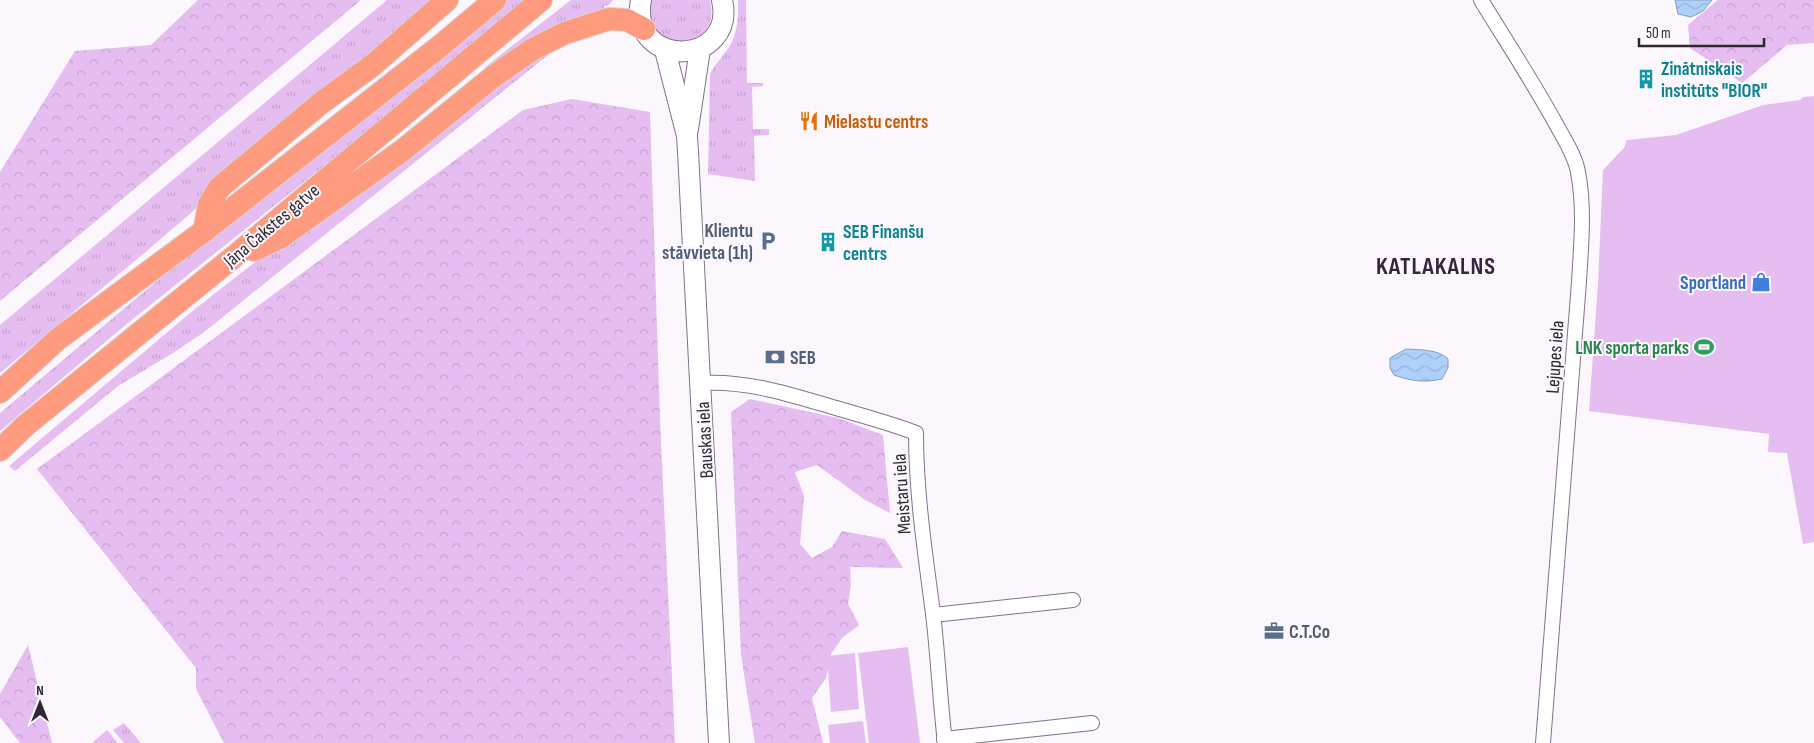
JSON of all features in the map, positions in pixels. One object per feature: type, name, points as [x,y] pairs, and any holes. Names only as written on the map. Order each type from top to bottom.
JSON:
[{"type":"highway","points":[[204,231],[208,205],[219,188],[321,103],[373,65],[447,0]]},
{"type":"highway","name":"Jāņa Čakstes gatve","points":[[0,392],[58,340],[204,231],[439,47],[495,0]]},
{"type":"highway","name":"Jāņa Čakstes gatve","points":[[0,450],[26,425],[236,255],[541,0]]},
{"type":"highway","points":[[236,255],[259,249],[281,237],[403,150],[494,76],[533,49],[565,33],[609,19],[627,20],[644,29]]},
{"type":"main road","points":[[641,0],[640,19],[644,29],[657,44],[666,50],[677,52],[700,49],[714,37],[719,29],[724,12],[722,0]]},
{"type":"main road","name":"Bauskas iela","points":[[687,136],[700,49]]},
{"type":"main road","name":"Bauskas iela","points":[[666,50],[687,136],[719,743]]},
{"type":"street","name":"Lejupes iela","points":[[1481,0],[1542,100],[1568,148],[1576,166],[1580,190],[1582,219],[1579,282],[1543,743]]},
{"type":"street","name":"Meistaru iela","points":[[701,383],[727,382],[762,388],[814,401],[916,433],[916,460],[945,741]]},
{"type":"street","points":[[933,616],[1074,600]]},
{"type":"street","points":[[945,741],[1092,722]]},
{"type":"green space","points":[[198,0],[361,0],[0,301],[0,172],[75,51],[151,45]]},
{"type":"green space","points":[[387,0],[439,0],[142,255],[0,373],[0,325]]},
{"type":"green space","points":[[505,0],[531,0],[123,327],[0,431],[0,413],[177,264]]},
{"type":"green space","points":[[571,0],[613,0],[609,5],[604,6],[604,12],[485,73],[485,67]]},
{"type":"green space","points":[[652,0],[710,0],[711,19],[705,32],[694,40],[681,42],[667,39],[657,31],[651,18]]},
{"type":"green space","points":[[738,0],[746,0],[747,83],[763,83],[763,86],[752,87],[753,129],[769,129],[769,135],[754,136],[755,181],[708,174],[710,74],[732,42],[738,14]]},
{"type":"green space","points":[[1718,0],[1814,0],[1814,43],[1787,45],[1742,83],[1690,48],[1688,25]]},
{"type":"green space","points":[[564,42],[203,333],[118,386],[15,471],[9,466],[190,313],[273,248],[526,63]]},
{"type":"green space","name":"LNK sporta parks","points":[[1814,96],[1814,542],[1803,544],[1787,453],[1768,452],[1769,434],[1589,411],[1598,284],[1603,170],[1624,148],[1627,140],[1676,135],[1763,105],[1800,100],[1803,97]]},
{"type":"green space","points":[[572,99],[650,112],[660,419],[675,743],[224,743],[196,689],[196,668],[37,469],[523,110]]},
{"type":"green space","points":[[750,399],[838,418],[883,435],[890,513],[865,500],[817,465],[795,472],[804,496],[800,544],[812,558],[832,547],[842,531],[885,539],[903,568],[850,567],[851,584],[848,604],[859,625],[842,638],[831,654],[826,678],[812,698],[823,743],[755,743],[741,655],[731,412]]},
{"type":"green space","points":[[28,645],[52,743],[20,743],[0,717],[0,694]]},
{"type":"green space","points":[[908,647],[920,743],[869,743],[858,653]]},
{"type":"green space","points":[[855,653],[859,709],[831,712],[827,656]]},
{"type":"green space","points":[[863,721],[866,743],[830,743],[828,725]]},
{"type":"green space","points":[[124,723],[141,743],[124,743],[113,730]]},
{"type":"green space","points":[[107,730],[118,743],[92,743]]},
{"type":"water","points":[[1675,0],[1712,0],[1703,11],[1691,17],[1678,14]]},
{"type":"water","points":[[1406,349],[1439,353],[1448,359],[1448,368],[1442,379],[1418,381],[1394,375],[1390,368],[1390,358]]},
{"type":"place","name":"Zinātniskais institūts \"BIOR\"","points":[[1646,79]]},
{"type":"place","name":"Mielastu centrs","points":[[809,121]]},
{"type":"place","name":"Klientu stāvvieta (1h)","points":[[768,241]]},
{"type":"place","name":"SEB Finanšu centrs","points":[[828,242]]},
{"type":"place","name":"Sportland","points":[[1761,282]]},
{"type":"place","name":"LNK sporta parks","points":[[1704,347]]},
{"type":"place","name":"SEB","points":[[775,357]]},
{"type":"place","name":"C.T.Co","points":[[1274,631]]},
{"type":"district","name":"KATLAKALNS","points":[[1436,266]]}]
